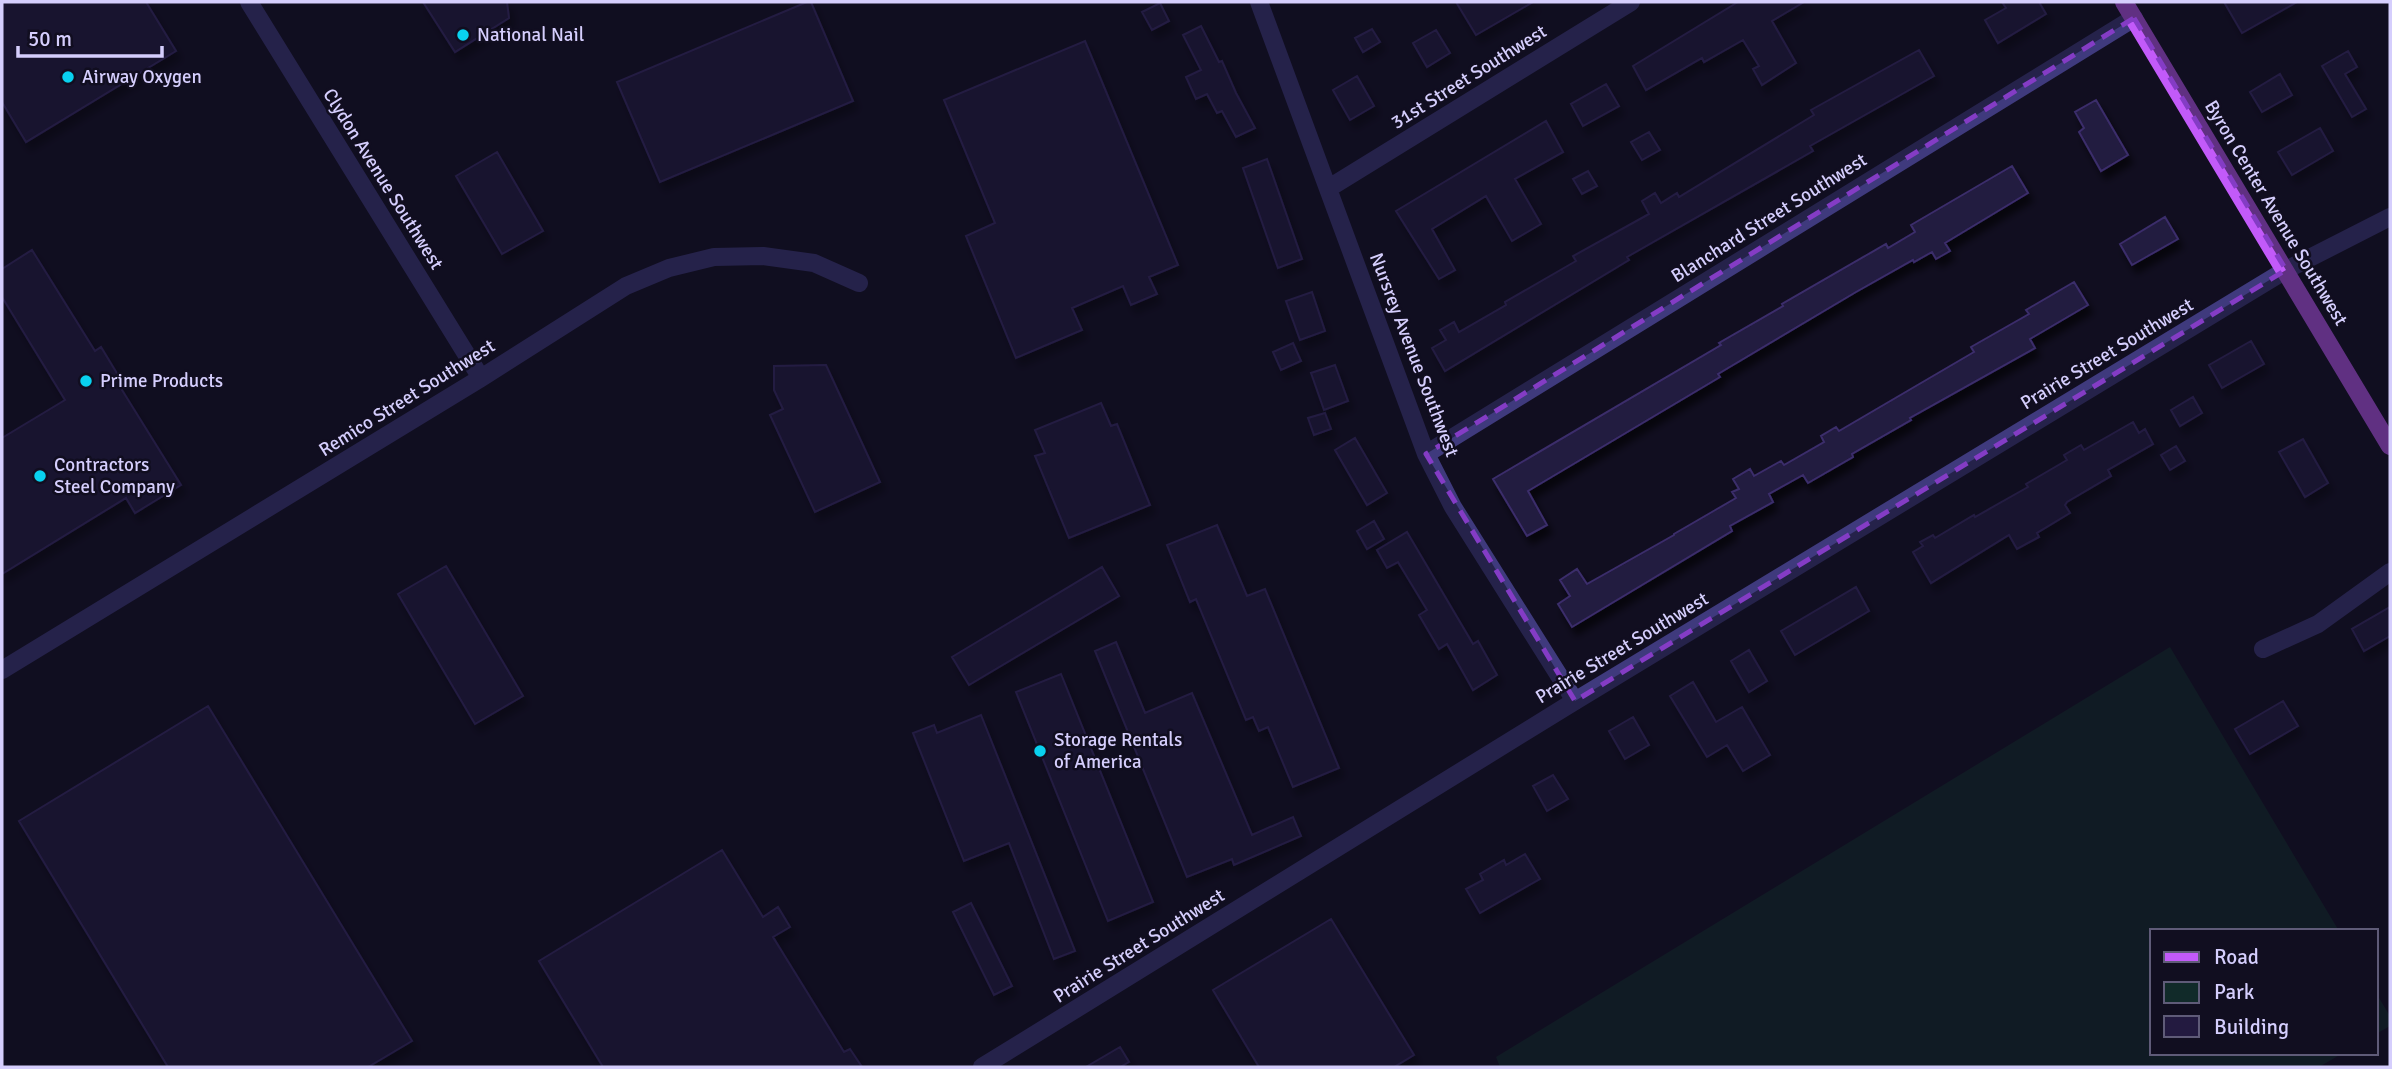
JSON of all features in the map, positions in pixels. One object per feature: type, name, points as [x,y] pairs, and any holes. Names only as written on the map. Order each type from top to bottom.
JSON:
[{"type":"main road","name":"Byron Center Avenue Southwest","points":[[2124,2],[2390,446]]},
{"type":"street","name":"Clydon Avenue Southwest","points":[[249,2],[481,378]]},
{"type":"street","name":"Nursrey Avenue Southwest","points":[[1259,2],[1426,454],[1453,507],[1575,701]]},
{"type":"street","name":"31st Street Southwest","points":[[1329,188],[1631,2]]},
{"type":"street","name":"Blanchard Street Southwest","points":[[1426,454],[2134,18]]},
{"type":"street","name":"Prairie Street Southwest","points":[[982,1067],[1575,701],[2286,270],[2390,217]]},
{"type":"street","name":"Remico Street Southwest","points":[[2,670],[481,378],[626,286],[689,263],[714,257],[763,256],[814,263],[859,283]]},
{"type":"street","points":[[2263,649],[2318,624],[2390,572]]},
{"type":"highlighted area","points":[[2134,18],[2286,270],[1575,701],[1426,454]]},
{"type":"green space","points":[[2170,647],[2338,929],[2150,929],[2150,1055],[2340,1055],[2319,1067],[1500,1067],[1496,1057]]},
{"type":"green space","points":[[2378,996],[2390,1016],[2390,1026],[2378,1033]]},
{"type":"building","name":"Airway Oxygen","points":[[2,2],[146,2],[176,51],[26,142],[2,102]]},
{"type":"building","name":"National Nail","points":[[423,2],[507,2],[509,18],[455,52]]},
{"type":"building","points":[[811,2],[853,101],[660,182],[617,82]]},
{"type":"building","points":[[1456,2],[1533,2],[1476,35]]},
{"type":"building","points":[[1738,2],[1804,2],[1772,21],[1796,63],[1762,85],[1753,69],[1759,66],[1743,40],[1704,62],[1702,58],[1646,90],[1633,66]]},
{"type":"building","points":[[2002,2],[2039,2],[2046,14],[1998,43],[1985,20],[2006,8]]},
{"type":"building","points":[[2224,2],[2297,2],[2242,33]]},
{"type":"building","points":[[1160,3],[1169,21],[1152,30],[1142,12]]},
{"type":"building","points":[[1201,26],[1219,62],[1222,61],[1255,128],[1236,137],[1222,111],[1217,113],[1207,94],[1196,99],[1186,77],[1201,70],[1183,35]]},
{"type":"building","points":[[1372,29],[1380,42],[1363,52],[1355,38]]},
{"type":"building","points":[[1436,30],[1450,53],[1427,67],[1413,43]]},
{"type":"building","points":[[1085,41],[1178,265],[1149,277],[1157,294],[1131,305],[1123,286],[1072,308],[1082,330],[1016,358],[966,236],[995,223],[944,100]]},
{"type":"building","points":[[1919,50],[1934,76],[1810,146],[1813,151],[1627,257],[1629,260],[1445,371],[1432,348],[1446,340],[1440,330],[1454,322],[1459,332],[1506,305],[1505,302],[1576,261],[1573,256],[1649,214],[1642,201],[1655,193],[1661,203],[1677,193],[1679,197],[1814,115],[1811,110]]},
{"type":"building","points":[[2348,51],[2357,67],[2345,74],[2366,109],[2352,117],[2322,66]]},
{"type":"building","points":[[2280,74],[2292,95],[2262,112],[2250,92]]},
{"type":"building","points":[[1357,76],[1374,106],[1350,120],[1333,90]]},
{"type":"building","points":[[1606,84],[1619,106],[1583,126],[1571,104]]},
{"type":"building","points":[[2096,100],[2128,155],[2101,171],[2079,132],[2084,128],[2075,112]]},
{"type":"building","points":[[1546,121],[1563,152],[1515,179],[1541,224],[1512,241],[1486,196],[1432,229],[1455,270],[1439,279],[1396,211]]},
{"type":"building","points":[[2320,128],[2333,151],[2292,175],[2278,152]]},
{"type":"building","points":[[1649,132],[1660,150],[1642,160],[1631,142]]},
{"type":"building","points":[[497,152],[543,231],[502,254],[456,176]]},
{"type":"building","points":[[1267,159],[1302,259],[1278,268],[1243,168]]},
{"type":"building","points":[[2012,166],[2028,193],[1945,243],[1950,251],[1936,259],[1932,252],[1914,262],[1913,260],[1856,292],[1718,374],[1720,377],[1528,491],[1547,525],[1527,536],[1493,479],[1721,345],[1719,343],[1783,306],[1782,304],[1886,244],[1888,248],[1915,232],[1911,225]]},
{"type":"building","points":[[1588,171],[1597,186],[1582,194],[1573,179]]},
{"type":"building","points":[[2165,217],[2178,239],[2132,265],[2120,244]]},
{"type":"building","points":[[32,250],[95,351],[101,347],[121,380],[117,382],[181,485],[135,513],[126,498],[2,574],[2,438],[65,400],[2,297],[2,269]]},
{"type":"building","points":[[2074,282],[2088,305],[2030,339],[2035,348],[1910,418],[1911,420],[1852,454],[1853,457],[1808,483],[1803,475],[1769,494],[1773,502],[1730,526],[1732,531],[1572,627],[1558,604],[1570,596],[1560,580],[1577,569],[1587,584],[1674,535],[1736,498],[1732,492],[1739,489],[1733,479],[1750,469],[1754,476],[1781,461],[1784,465],[1824,442],[1821,436],[1836,427],[1839,431],[1974,352],[1971,347],[2029,314],[2026,310]]},
{"type":"building","points":[[1312,292],[1325,331],[1300,340],[1286,301]]},
{"type":"building","points":[[2251,341],[2264,364],[2222,388],[2209,365]]},
{"type":"building","points":[[1293,343],[1301,361],[1281,370],[1273,352]]},
{"type":"building","points":[[826,365],[880,482],[815,512],[770,415],[783,409],[774,390],[774,366]]},
{"type":"building","points":[[1335,365],[1348,401],[1324,410],[1311,373]]},
{"type":"building","points":[[2193,397],[2202,413],[2180,426],[2171,410]]},
{"type":"building","points":[[1101,403],[1111,426],[1117,424],[1150,505],[1069,538],[1035,456],[1045,453],[1035,430]]},
{"type":"building","points":[[1325,413],[1331,429],[1314,435],[1308,418]]},
{"type":"building","points":[[2133,422],[2139,433],[2145,429],[2153,444],[2108,470],[2111,476],[2067,502],[2065,505],[2070,513],[2037,533],[2039,537],[2017,549],[2009,535],[1931,583],[1913,552],[1923,546],[1920,542],[1933,535],[1935,538],[2028,487],[2026,484],[2067,460],[2064,455],[2081,445],[2084,450]]},
{"type":"building","points":[[1355,438],[1387,493],[1367,505],[1335,450]]},
{"type":"building","points":[[2303,439],[2328,483],[2305,497],[2279,452]]},
{"type":"building","points":[[2176,446],[2185,461],[2170,470],[2161,455]]},
{"type":"building","points":[[1374,521],[1384,539],[1367,549],[1357,531]]},
{"type":"building","points":[[1217,525],[1247,596],[1265,589],[1339,768],[1293,787],[1268,727],[1259,731],[1253,717],[1246,720],[1196,599],[1190,602],[1167,545]]},
{"type":"building","points":[[1407,532],[1473,644],[1478,641],[1497,675],[1473,690],[1447,644],[1439,649],[1419,615],[1427,610],[1398,562],[1387,568],[1377,550]]},
{"type":"building","points":[[446,566],[523,696],[475,724],[398,594]]},
{"type":"building","points":[[1102,567],[1119,596],[969,685],[952,657]]},
{"type":"building","points":[[1856,587],[1869,611],[1795,655],[1781,631]]},
{"type":"building","points":[[2390,607],[2390,636],[2364,651],[2352,629]]},
{"type":"building","points":[[1116,642],[1145,713],[1192,693],[1252,835],[1293,817],[1301,836],[1234,865],[1232,859],[1187,877],[1095,651]]},
{"type":"building","points":[[1749,650],[1767,681],[1749,692],[1731,661]]},
{"type":"building","points":[[1061,674],[1153,902],[1108,921],[1016,692]]},
{"type":"building","points":[[1693,682],[1716,722],[1742,707],[1770,755],[1743,771],[1727,745],[1707,757],[1670,696]]},
{"type":"building","points":[[2283,701],[2298,726],[2250,754],[2235,729]]},
{"type":"building","points":[[208,706],[412,1041],[368,1067],[168,1067],[19,821]]},
{"type":"building","points":[[981,715],[1075,951],[1054,959],[1009,843],[964,861],[913,733],[934,725],[937,733]]},
{"type":"building","points":[[1633,717],[1649,745],[1625,759],[1609,731]]},
{"type":"building","points":[[1553,775],[1568,799],[1547,811],[1533,786]]},
{"type":"building","points":[[722,850],[763,917],[778,907],[790,927],[773,937],[844,1052],[850,1049],[862,1067],[603,1067],[539,961]]},
{"type":"building","points":[[1525,854],[1540,879],[1480,913],[1466,889],[1483,880],[1480,874],[1504,860],[1506,865]]},
{"type":"building","points":[[971,903],[1012,986],[994,995],[953,912]]},
{"type":"building","points":[[1331,919],[1414,1055],[1394,1067],[1259,1067],[1213,990]]},
{"type":"building","points":[[1120,1047],[1129,1062],[1120,1067],[1086,1067]]},
{"type":"place","name":"National Nail","points":[[463,35]]},
{"type":"place","name":"Airway Oxygen","points":[[68,77]]},
{"type":"place","name":"Prime Products","points":[[86,381]]},
{"type":"place","name":"Contractors Steel Company","points":[[40,476]]},
{"type":"place","name":"Storage Rentals of America","points":[[1040,751]]}]
